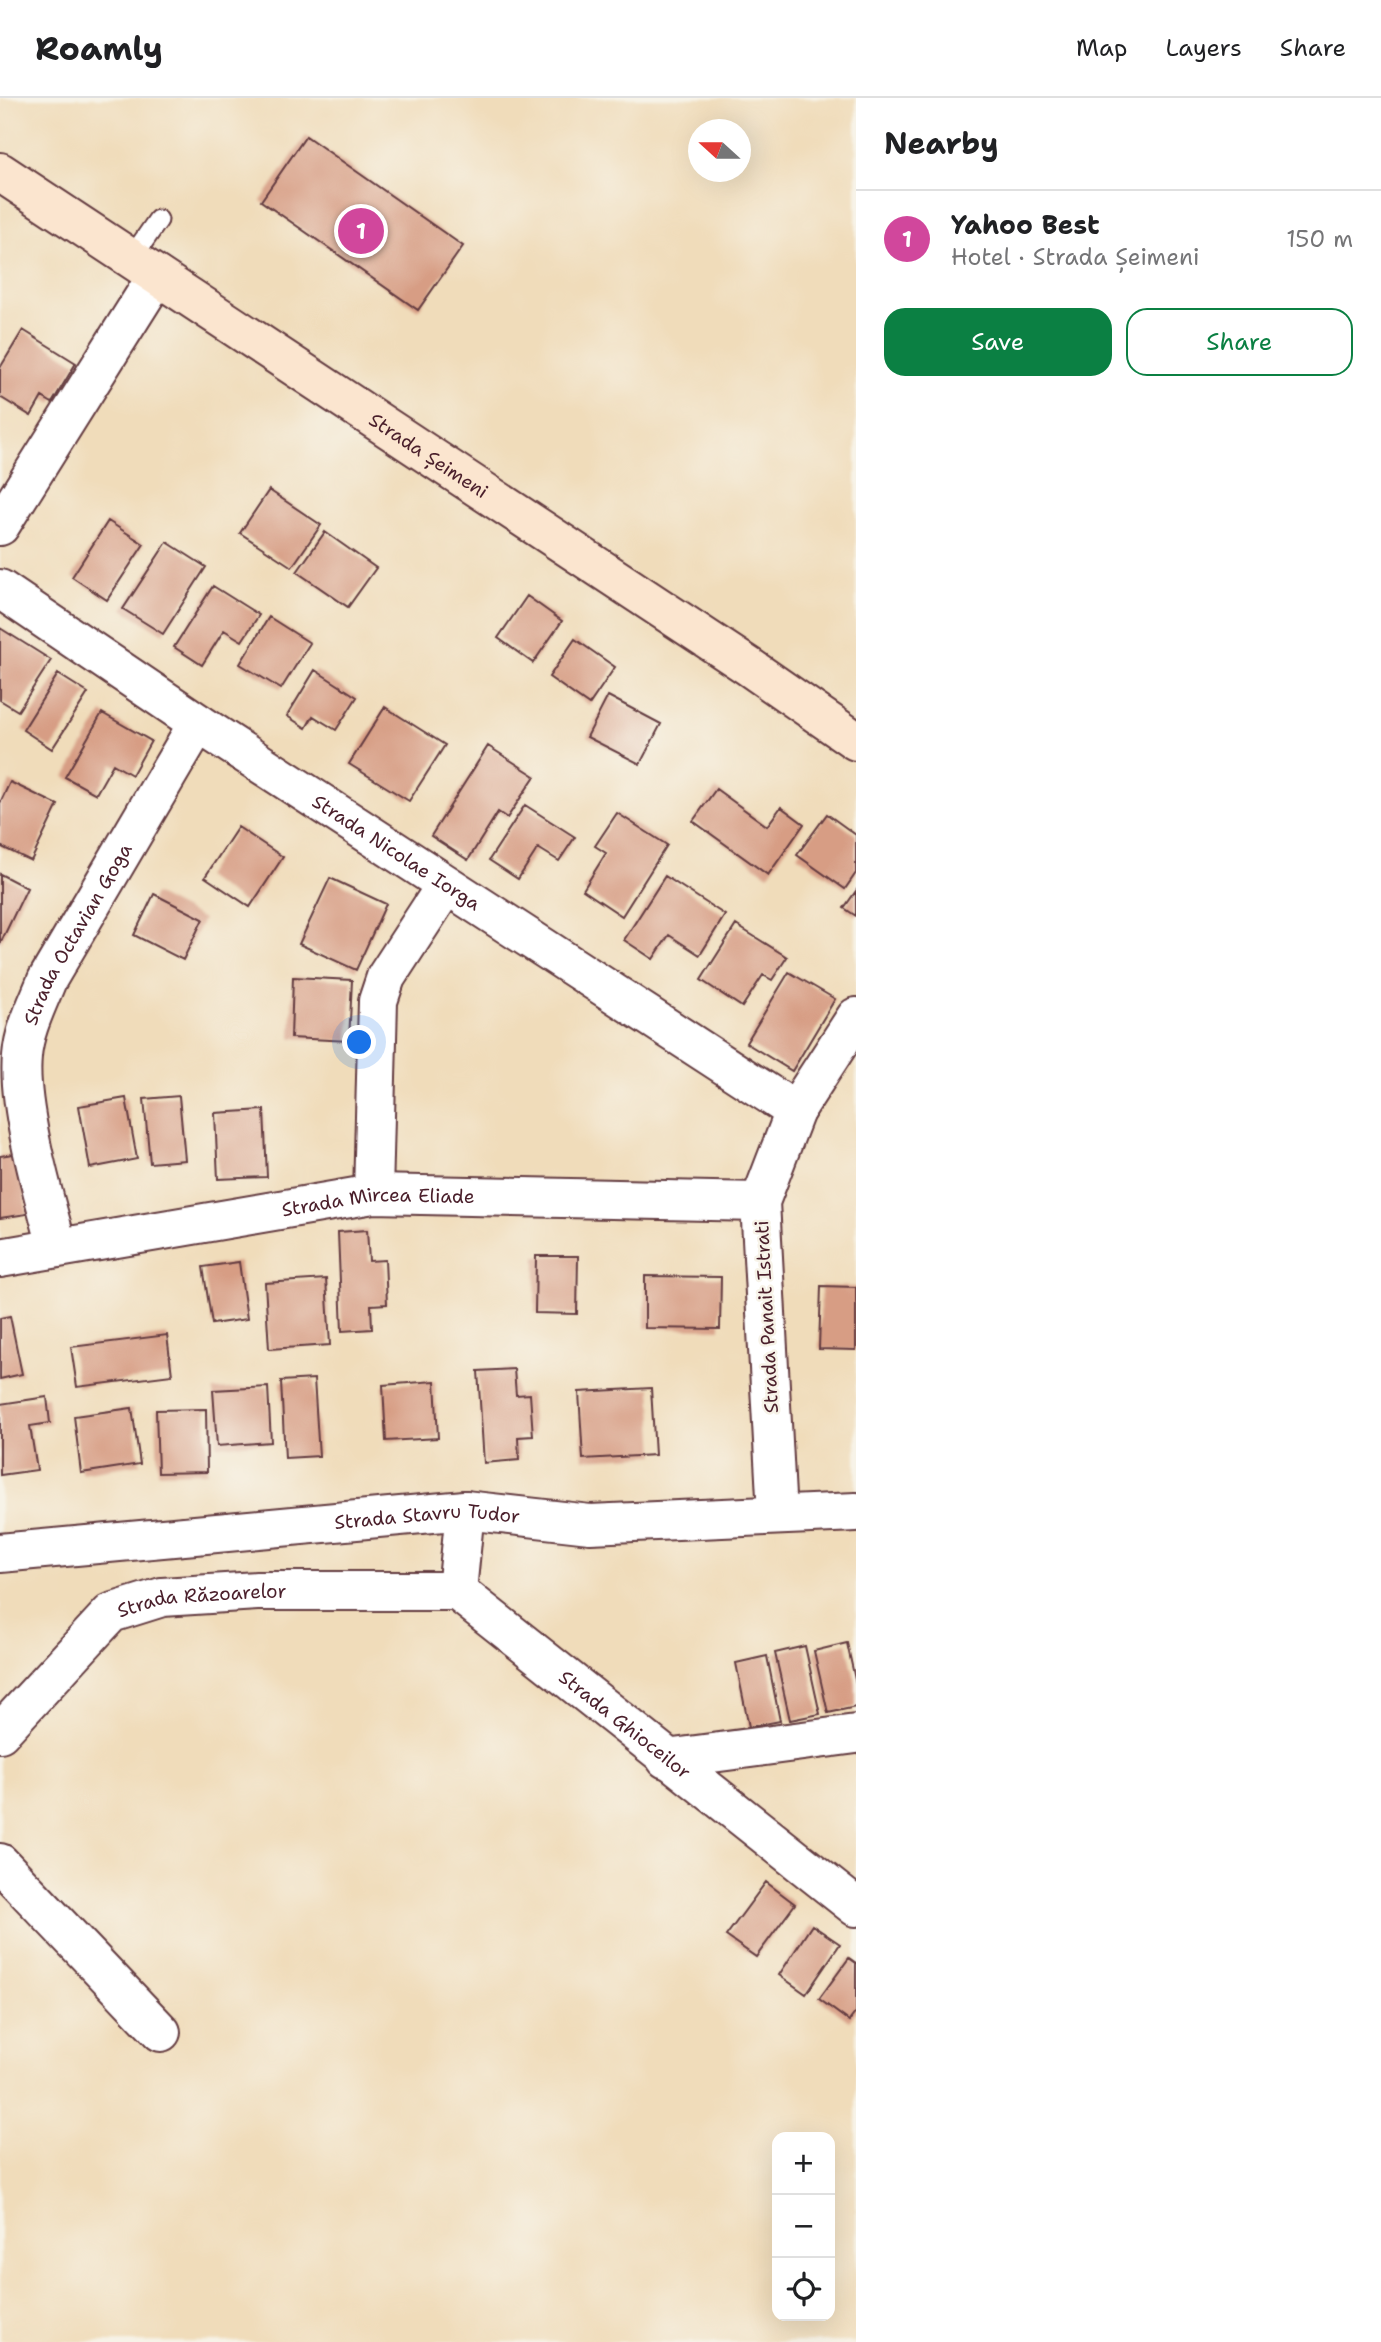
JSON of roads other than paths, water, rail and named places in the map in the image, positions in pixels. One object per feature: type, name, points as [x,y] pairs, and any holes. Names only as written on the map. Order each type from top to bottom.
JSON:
[{"type":"main road","name":"Strada Șeimeni","points":[[0,173],[748,666],[856,741]]},
{"type":"street","points":[[0,526],[144,267]]},
{"type":"street","name":"Strada Nicolae Iorga","points":[[0,589],[198,723],[795,1111]]},
{"type":"street","name":"Strada Octavian Goga","points":[[57,1246],[24,1091],[22,1057],[29,1023],[47,980],[198,723]]},
{"type":"street","points":[[373,1194],[377,1001],[386,977],[446,885]]},
{"type":"street","name":"Strada Panait Istrati","points":[[778,1515],[760,1202],[795,1111],[856,1017]]},
{"type":"street","name":"Strada Mircea Eliade","points":[[0,1258],[57,1246],[373,1194],[760,1202]]},
{"type":"street","points":[[457,1591],[465,1510]]},
{"type":"street","name":"Strada Stavru Tudor","points":[[0,1553],[465,1510],[590,1524],[856,1512]]},
{"type":"street","name":"Strada Răzoarelor","points":[[0,1733],[111,1613],[162,1597],[257,1591],[457,1591]]},
{"type":"street","name":"Strada Ghioceilor","points":[[457,1591],[856,1907]]},
{"type":"street","points":[[666,1759],[856,1734]]},
{"type":"street","points":[[0,1863],[161,2032]]},
{"type":"lane","points":[[144,267],[158,220]]},
{"type":"place","name":"Yahoo Best","points":[[361,231]]}]
